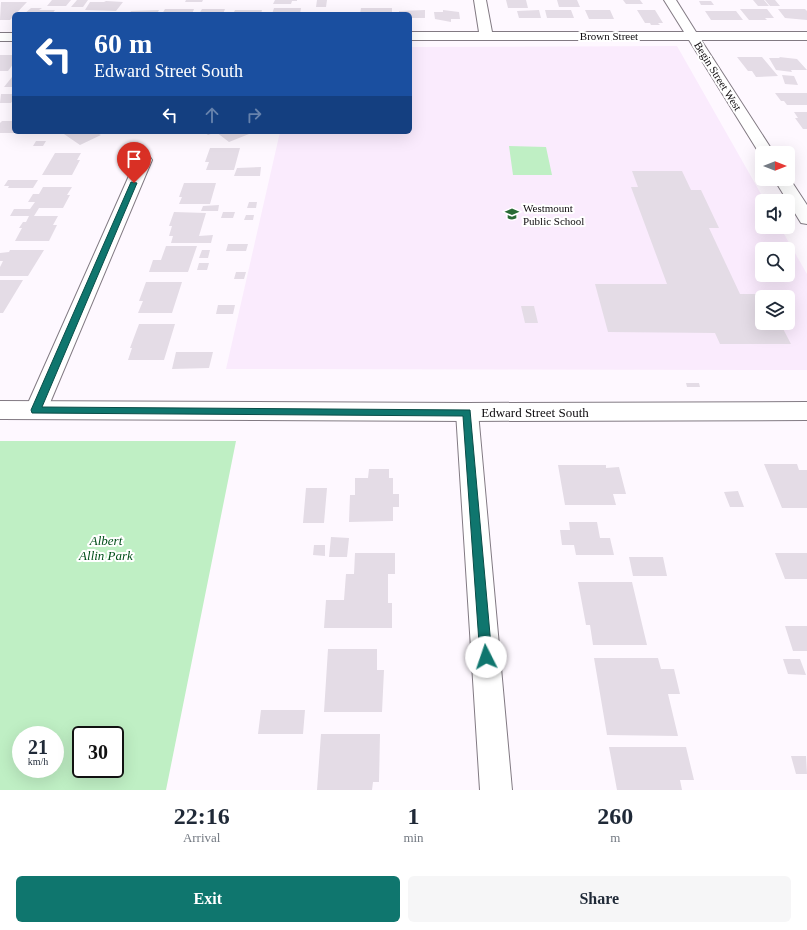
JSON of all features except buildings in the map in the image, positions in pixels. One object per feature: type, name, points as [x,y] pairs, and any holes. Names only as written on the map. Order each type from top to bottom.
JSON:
[{"type":"street","points":[[480,0],[486,36]]},
{"type":"street","name":"Begin Street West","points":[[670,0],[762,146]]},
{"type":"street","name":"Brown Street","points":[[412,36],[807,36]]},
{"type":"street","points":[[0,37],[12,37]]},
{"type":"street","points":[[36,410],[144,160]]},
{"type":"street","points":[[786,186],[807,219]]},
{"type":"street","name":"Edward Street South","points":[[0,410],[467,412],[807,411]]},
{"type":"street","points":[[467,412],[496,790]]},
{"type":"shaded area","name":"Westmount Public School","points":[[677,46],[755,183],[755,186],[761,194],[755,194],[755,234],[784,234],[789,242],[755,242],[755,282],[795,282],[795,253],[807,274],[807,370],[226,369],[280,134],[412,134],[412,47]]},
{"type":"green space","points":[[509,146],[546,147],[552,175],[513,175]]},
{"type":"green space","name":"Albert Allin Park","points":[[0,441],[236,441],[166,790],[0,790]]},
{"type":"place","name":"Westmount Public School","points":[[512,214]]},
{"type":"route","points":[[134,183],[36,410],[467,412],[486,657]]}]
